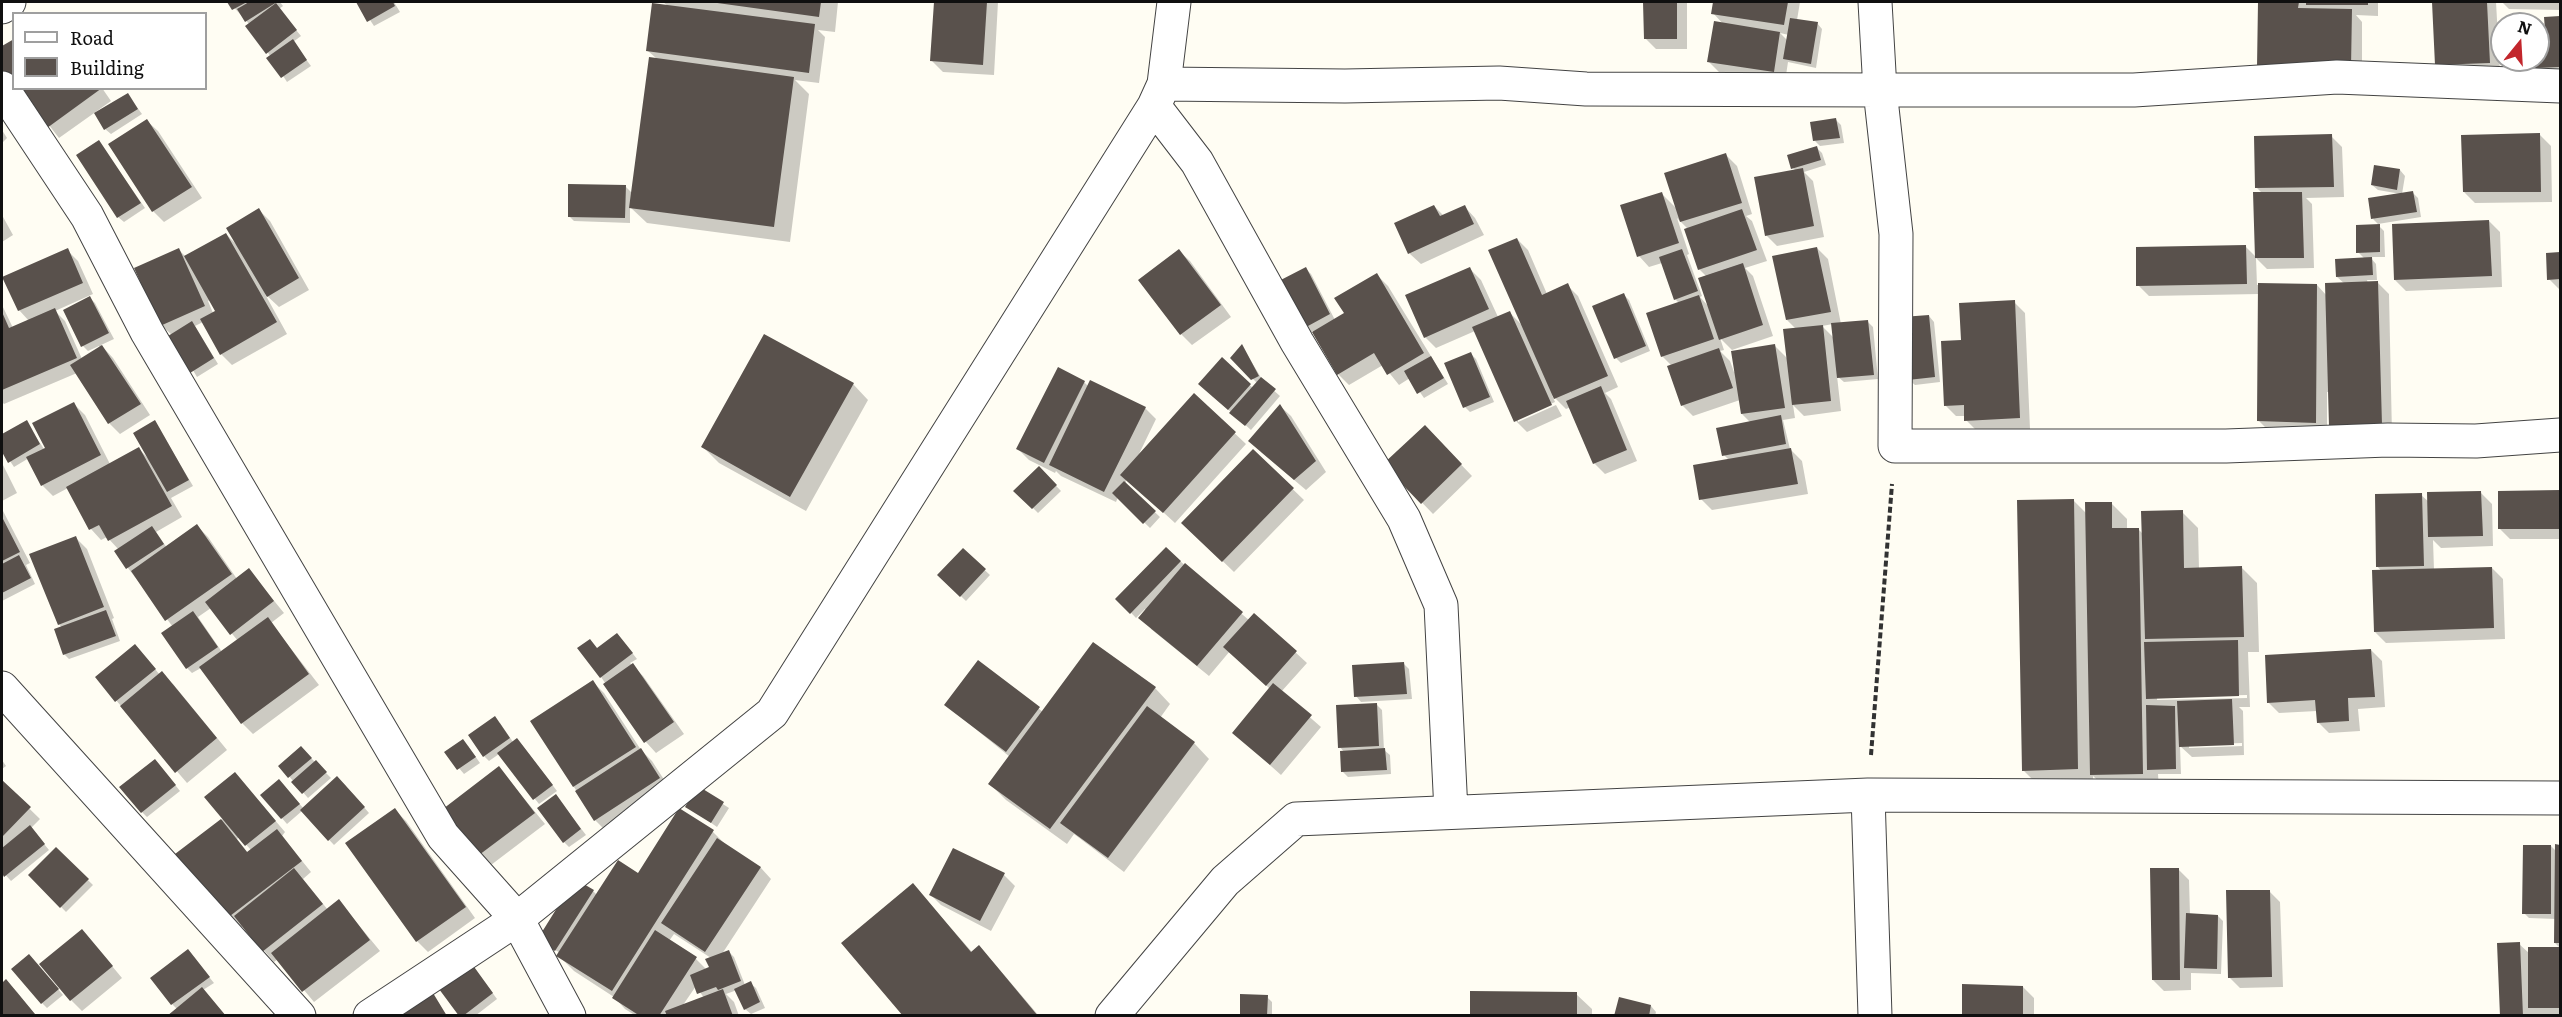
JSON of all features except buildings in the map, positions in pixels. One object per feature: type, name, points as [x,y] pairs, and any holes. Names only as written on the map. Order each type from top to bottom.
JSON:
[{"type":"street","points":[[2,6],[9,2]]},
{"type":"street","points":[[370,1016],[517,919],[772,712],[1159,95],[1174,2]]},
{"type":"street","points":[[1875,2],[1880,90],[1896,234],[1895,446],[2237,446],[2388,440],[2476,441],[2560,435]]},
{"type":"street","points":[[1159,95],[1345,86],[1499,83],[1586,89],[2134,90],[2337,77],[2560,86]]},
{"type":"street","points":[[2,88],[87,216],[147,332],[443,836],[517,919],[569,1016]]},
{"type":"street","points":[[1159,95],[1297,342],[1404,519],[1441,605],[1451,812]]},
{"type":"street","points":[[2,688],[299,1016]]},
{"type":"street","points":[[1868,795],[1875,1016]]},
{"type":"street","points":[[1112,1016],[1225,881],[1296,819],[1868,795],[2560,798]]},
{"type":"path","points":[[1868,795],[1895,446]]}]
